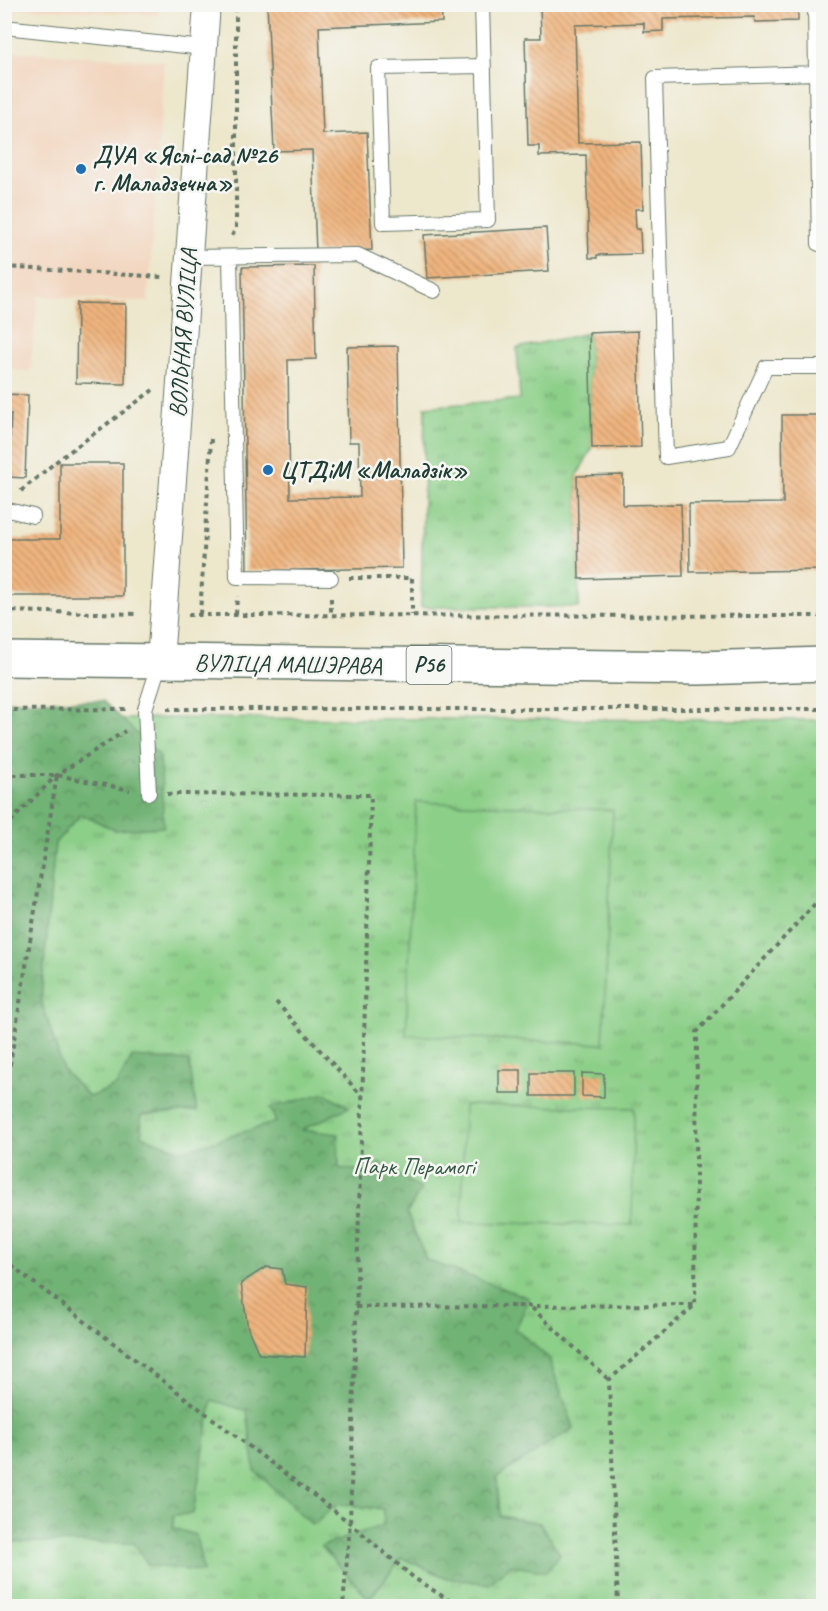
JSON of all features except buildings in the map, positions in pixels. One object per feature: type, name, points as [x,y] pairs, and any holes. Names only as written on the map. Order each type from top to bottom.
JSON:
[{"type":"main road","name":"ВУЛІЦА МАШЭРАВА","points":[[4,659],[698,668],[824,664]]},
{"type":"street","name":"ВОЛЬНАЯ ВУЛІЦА","points":[[160,662],[207,4]]},
{"type":"lane","points":[[482,4],[488,220],[383,223],[378,69],[483,66]]},
{"type":"lane","points":[[815,4],[819,244]]},
{"type":"lane","points":[[4,27],[204,48]]},
{"type":"lane","points":[[816,73],[655,78],[666,458],[729,447],[766,367],[824,367]]},
{"type":"lane","points":[[189,257],[358,255],[434,291]]},
{"type":"lane","points":[[230,257],[237,577],[331,578]]},
{"type":"lane","points":[[4,509],[33,516]]},
{"type":"lane","points":[[149,793],[145,713],[160,662]]},
{"type":"path","points":[[4,267],[165,277]]},
{"type":"path","points":[[13,498],[57,461],[156,388]]},
{"type":"path","points":[[331,615],[331,578],[412,578],[412,615]]},
{"type":"path","points":[[4,611],[164,615],[824,616]]},
{"type":"path","points":[[4,710],[145,713],[824,709]]},
{"type":"path","points":[[4,828],[57,775],[145,713]]},
{"type":"path","points":[[4,775],[57,775],[149,793],[371,795],[350,1523],[343,1606]]},
{"type":"path","points":[[4,1101],[57,775]]},
{"type":"path","points":[[609,1380],[695,1305],[698,1032],[824,894]]},
{"type":"path","points":[[276,1002],[362,1096]]},
{"type":"path","points":[[4,1260],[350,1523],[414,1578],[458,1606]]},
{"type":"path","points":[[356,1307],[695,1305]]},
{"type":"path","points":[[532,1307],[609,1380],[618,1606]]},
{"type":"shaded area","points":[[4,5],[159,5],[158,15],[5,7]]},
{"type":"shaded area","name":"ДУА «Яслі-сад №26 г. Маладзечна»","points":[[5,51],[164,61],[148,302],[38,296],[30,371],[5,370]]},
{"type":"green space","points":[[589,333],[592,448],[577,476],[579,607],[421,607],[425,407],[520,399],[517,348]]},
{"type":"green space","points":[[5,701],[103,701],[160,756],[164,827],[115,830],[81,814],[55,843],[41,999],[63,1070],[89,1097],[116,1086],[132,1057],[189,1061],[197,1111],[141,1115],[142,1136],[182,1151],[276,1122],[270,1108],[325,1093],[349,1107],[302,1130],[338,1134],[339,1168],[371,1172],[379,1163],[421,1189],[407,1213],[426,1260],[529,1298],[516,1329],[549,1359],[574,1428],[497,1477],[500,1516],[540,1523],[560,1554],[546,1572],[510,1565],[489,1584],[447,1578],[402,1558],[369,1599],[321,1546],[384,1525],[383,1509],[338,1504],[312,1525],[255,1471],[247,1411],[212,1400],[193,1514],[173,1515],[173,1528],[196,1535],[203,1572],[148,1565],[134,1543],[5,1542]]},
{"type":"green space","name":"Парк Перамогі","points":[[145,718],[823,720],[823,1606],[5,1606],[5,726]]},
{"type":"green space","points":[[416,802],[613,810],[603,1044],[406,1035]]},
{"type":"green space","points":[[464,1105],[634,1108],[632,1225],[462,1222]]},
{"type":"place","name":"ДУА «Яслі-сад №26 г. Маладзечна»","points":[[81,169]]},
{"type":"place","name":"ЦТДіМ «Маладзік»","points":[[268,470]]}]
